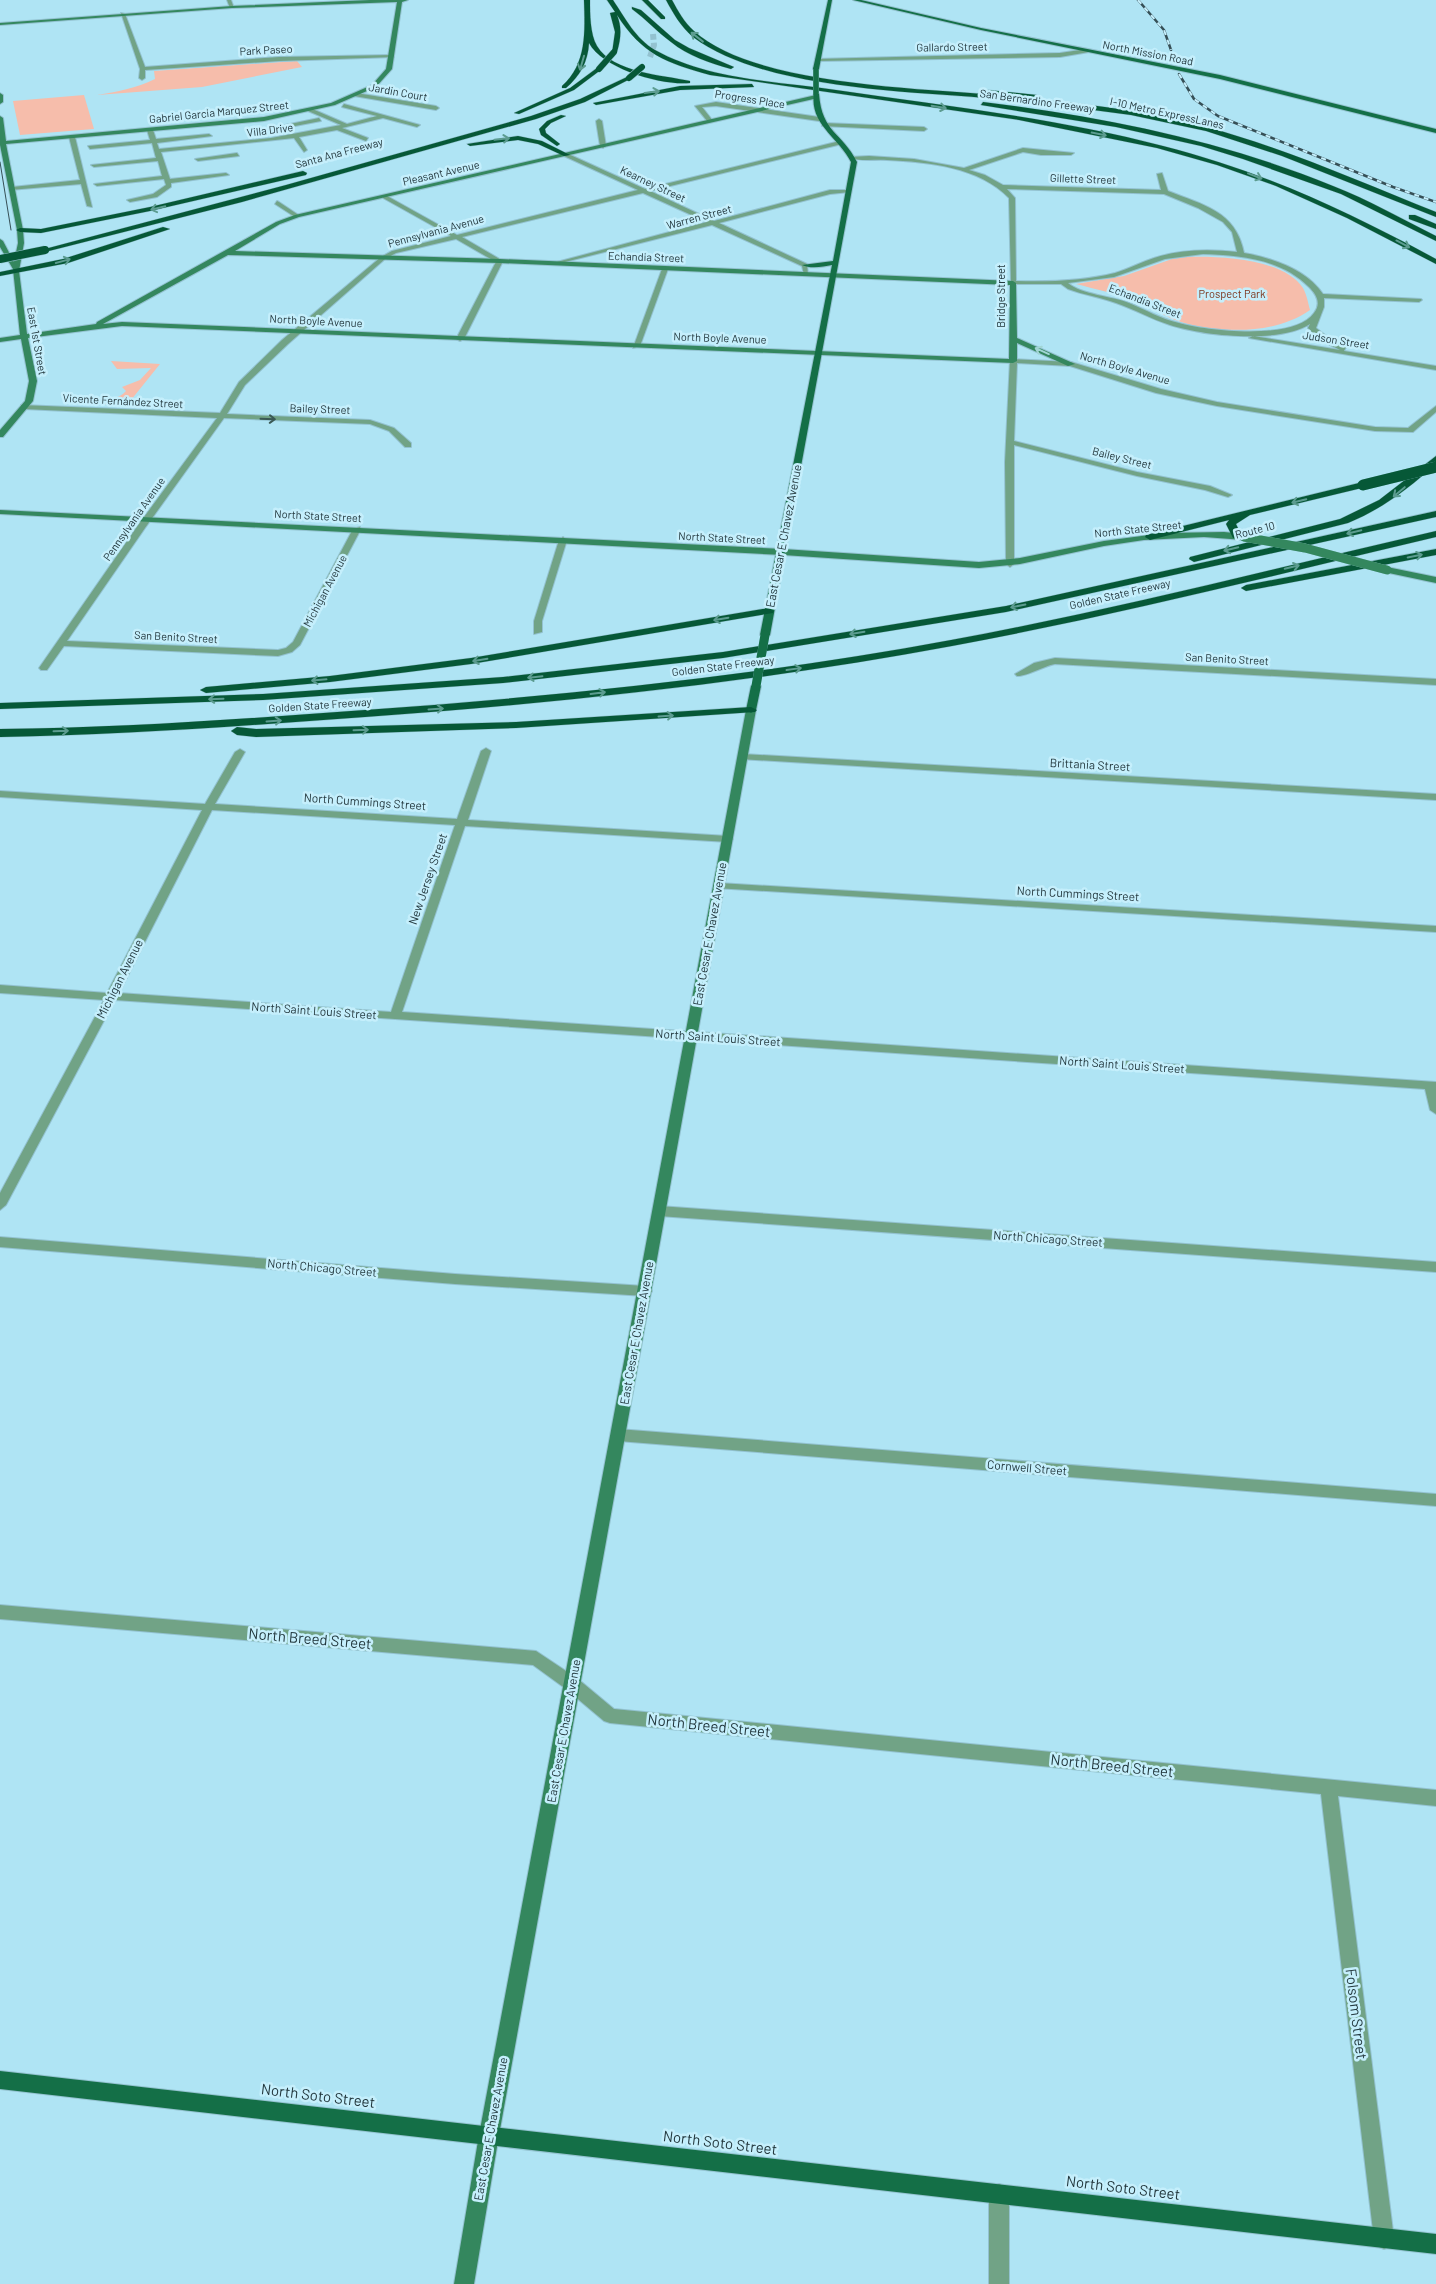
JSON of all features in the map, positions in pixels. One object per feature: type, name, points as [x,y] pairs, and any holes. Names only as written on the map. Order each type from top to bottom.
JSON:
[{"type":"highway","points":[[512,115],[562,88],[578,73],[584,63],[587,0]]},
{"type":"highway","points":[[610,0],[644,46],[676,62],[742,78],[890,100]]},
{"type":"highway","name":"Santa Ana Freeway","points":[[0,259],[476,127],[512,115],[572,89],[599,69],[614,52],[619,36],[618,24],[608,4],[610,0]]},
{"type":"highway","points":[[645,0],[665,20]]},
{"type":"highway","points":[[652,0],[682,24]]},
{"type":"highway","name":"I-10 Metro ExpressLanes","points":[[669,0],[682,24],[704,42],[738,59],[798,74],[868,85],[1082,106],[1195,127],[1267,149],[1436,215]]},
{"type":"highway","points":[[632,4],[653,34]]},
{"type":"highway","name":"San Bernardino Freeway","points":[[632,4],[646,14],[679,46],[710,60],[753,74],[809,84],[1011,107],[1090,120],[1191,142],[1286,170],[1357,199],[1436,239]]},
{"type":"highway","points":[[587,15],[594,46],[603,57],[622,67],[640,73],[676,80],[890,100]]},
{"type":"highway","name":"I-10 Metro ExpressLanes","points":[[693,23],[709,37],[734,50],[763,61],[803,71],[873,81],[1088,103],[1200,124],[1298,154],[1436,209]]},
{"type":"highway","points":[[678,34],[683,42],[710,60]]},
{"type":"highway","name":"Santa Ana Freeway","points":[[0,252],[42,246],[149,224],[310,181],[564,109],[610,90],[630,78],[644,64]]},
{"type":"highway","points":[[402,155],[621,97],[680,88],[756,86]]},
{"type":"highway","points":[[566,155],[562,147],[543,134],[542,129],[545,125],[563,116],[621,97]]},
{"type":"highway","name":"San Bernardino Freeway","points":[[890,100],[1049,124],[1139,142],[1228,166],[1295,191],[1346,214],[1436,262]]},
{"type":"highway","points":[[1090,120],[1151,129],[1266,159],[1436,227]]},
{"type":"highway","points":[[368,164],[508,138],[535,141],[566,155]]},
{"type":"highway","points":[[20,230],[42,231],[150,210],[324,169]]},
{"type":"highway","points":[[180,225],[310,181]]},
{"type":"highway","points":[[0,274],[65,261],[171,228]]},
{"type":"highway","name":"Route 10","points":[[1066,597],[1183,562],[1344,521],[1367,513],[1387,502],[1436,459]]},
{"type":"highway","points":[[1150,537],[1232,515],[1436,467]]},
{"type":"highway","points":[[1241,537],[1231,524],[1235,519],[1251,512]]},
{"type":"highway","name":"Golden State Freeway","points":[[0,706],[262,698],[503,680],[723,655],[1066,597],[1436,514]]},
{"type":"highway","name":"Golden State Freeway","points":[[4,733],[190,727],[501,704],[735,678],[932,646],[1091,614],[1436,534]]},
{"type":"highway","points":[[1091,614],[1242,589],[1436,552]]},
{"type":"highway","points":[[20,706],[330,679],[490,658],[769,611]]},
{"type":"highway","points":[[190,727],[256,733],[433,728],[593,721],[752,710]]},
{"type":"main road","name":"Gabriel Garcia Marquez Street","points":[[2,143],[264,119],[310,110],[356,94],[374,86],[389,69],[400,0]]},
{"type":"main road","points":[[0,24],[232,6],[406,0]]},
{"type":"main road","points":[[830,0],[816,69],[816,96],[819,119],[852,157]]},
{"type":"main road","name":"North Mission Road","points":[[855,0],[981,29],[1228,79],[1436,131]]},
{"type":"main road","points":[[0,96],[0,101]]},
{"type":"main road","name":"Pleasant Avenue","points":[[93,326],[278,223],[297,216],[758,111],[816,96]]},
{"type":"main road","name":"East 1st Street","points":[[0,118],[2,143],[20,230],[21,243],[16,271],[23,337],[33,381],[28,401],[0,435]]},
{"type":"main road","name":"East Cesar E Chavez Avenue","points":[[464,2284],[489,2135],[769,611],[783,552],[848,191],[854,168],[852,157]]},
{"type":"main road","name":"East 1st Street","points":[[0,242],[16,271]]},
{"type":"main road","name":"Echandia Street","points":[[227,253],[500,261],[1013,283]]},
{"type":"main road","points":[[805,266],[818,266],[835,262]]},
{"type":"main road","name":"Bridge Street","points":[[1013,283],[1013,361]]},
{"type":"main road","name":"North Boyle Avenue","points":[[0,340],[93,326],[122,324],[460,340],[1013,361]]},
{"type":"main road","points":[[1013,339],[1071,364]]},
{"type":"main road","name":"North State Street","points":[[0,512],[563,540],[927,562],[1010,564],[1104,543],[1150,537],[1194,535],[1241,537],[1305,548],[1387,570],[1436,580]]},
{"type":"main road","name":"North Soto Street","points":[[0,2080],[489,2135],[739,2166],[1436,2244]]},
{"type":"street","points":[[229,0],[232,6]]},
{"type":"street","points":[[123,14],[143,69],[142,78]]},
{"type":"street","name":"Gallardo Street","points":[[818,59],[1060,55],[1076,54],[1087,50]]},
{"type":"street","name":"Park Paseo","points":[[143,69],[279,60],[391,57]]},
{"type":"street","name":"Jardin Court","points":[[356,94],[436,108]]},
{"type":"street","name":"Progress Place","points":[[710,121],[698,106],[709,103],[819,119]]},
{"type":"street","points":[[344,106],[417,125]]},
{"type":"street","points":[[310,110],[348,126]]},
{"type":"street","name":"Villa Drive","points":[[157,151],[213,147],[296,137],[384,116]]},
{"type":"street","points":[[276,140],[267,126],[319,120]]},
{"type":"street","points":[[600,121],[603,146]]},
{"type":"street","points":[[824,126],[924,129]]},
{"type":"street","points":[[339,128],[366,139]]},
{"type":"street","points":[[206,129],[213,147]]},
{"type":"street","points":[[127,192],[130,201],[155,196],[168,188],[167,179],[150,130]]},
{"type":"street","points":[[90,147],[209,136]]},
{"type":"street","points":[[72,137],[90,206]]},
{"type":"street","points":[[296,137],[304,150]]},
{"type":"street","name":"Pennsylvania Avenue","points":[[44,668],[147,519],[222,416],[242,384],[254,371],[383,258],[394,252],[457,236],[840,143]]},
{"type":"street","points":[[194,148],[201,166]]},
{"type":"street","points":[[963,170],[1023,150],[1041,153],[1071,153]]},
{"type":"street","points":[[198,159],[237,155]]},
{"type":"street","name":"Kearney Street","points":[[566,155],[805,266]]},
{"type":"street","points":[[852,157],[910,159],[963,170],[1001,187]]},
{"type":"street","points":[[94,165],[160,158]]},
{"type":"street","points":[[97,184],[226,177],[222,168]]},
{"type":"street","points":[[1160,174],[1165,192],[1211,212],[1230,225],[1237,236],[1241,255]]},
{"type":"street","points":[[12,189],[83,182]]},
{"type":"street","name":"Gillette Street","points":[[1001,187],[1165,192]]},
{"type":"street","name":"Bridge Street","points":[[1001,187],[1012,198],[1013,283]]},
{"type":"street","name":"Warren Street","points":[[555,264],[830,192],[848,191]]},
{"type":"street","points":[[384,197],[500,261],[460,340]]},
{"type":"street","points":[[277,203],[297,216]]},
{"type":"street","name":"Echandia Street","points":[[1013,283],[1064,283],[1117,274],[1165,256],[1202,252],[1241,255],[1270,261],[1292,270],[1311,283],[1322,296]]},
{"type":"street","points":[[805,266],[806,274]]},
{"type":"street","points":[[636,346],[665,269]]},
{"type":"street","name":"Echandia Street","points":[[1064,283],[1070,288],[1120,302],[1175,325],[1234,334],[1278,332],[1302,326],[1315,317]]},
{"type":"street","points":[[1357,355],[1337,347],[1312,328],[1315,317],[1321,307],[1322,296],[1419,300]]},
{"type":"street","name":"Judson Street","points":[[1234,334],[1436,368]]},
{"type":"street","name":"Bridge Street","points":[[1010,564],[1010,442],[1013,361]]},
{"type":"street","name":"North Boyle Avenue","points":[[1013,361],[1071,364],[1159,391],[1217,404],[1375,429],[1410,430],[1436,408]]},
{"type":"street","name":"Vicente Fernández Street","points":[[24,407],[222,416]]},
{"type":"street","name":"Bailey Street","points":[[222,416],[370,422],[388,427],[398,433],[408,446]]},
{"type":"street","name":"Bailey Street","points":[[1010,442],[1133,473],[1207,488],[1228,495]]},
{"type":"street","name":"Michigan Avenue","points":[[289,650],[297,643],[357,530]]},
{"type":"street","points":[[537,632],[538,621],[563,540]]},
{"type":"street","name":"San Benito Street","points":[[61,643],[278,653],[289,650]]},
{"type":"street","name":"San Benito Street","points":[[1020,674],[1037,665],[1055,661],[1436,682]]},
{"type":"street","name":"New Jersey Street","points":[[395,1016],[486,751]]},
{"type":"street","name":"Michigan Avenue","points":[[0,1205],[111,997],[209,806],[240,752]]},
{"type":"street","name":"Brittania Street","points":[[743,757],[1436,797]]},
{"type":"street","name":"North Cummings Street","points":[[0,794],[728,839]]},
{"type":"street","name":"North Cummings Street","points":[[719,886],[1436,929]]},
{"type":"street","name":"North Saint Louis Street","points":[[0,988],[1433,1086]]},
{"type":"street","points":[[1433,1086],[1436,1110]]},
{"type":"street","name":"North Chicago Street","points":[[659,1211],[1436,1268]]},
{"type":"street","name":"North Chicago Street","points":[[0,1242],[455,1279],[645,1291]]},
{"type":"street","name":"Cornwell Street","points":[[618,1435],[1436,1500]]},
{"type":"street","name":"North Breed Street","points":[[0,1612],[536,1658],[572,1684],[610,1716],[1436,1798]]},
{"type":"street","name":"Folsom Street","points":[[1328,1788],[1384,2239]]},
{"type":"street","points":[[999,2194],[999,2284]]},
{"type":"green space","points":[[297,61],[302,67],[202,87],[97,95],[148,82],[155,79],[154,71]]},
{"type":"green space","points":[[84,95],[94,129],[20,135],[13,101]]},
{"type":"green space","name":"Prospect Park","points":[[1187,257],[1232,258],[1281,270],[1294,278],[1303,288],[1310,310],[1282,324],[1250,329],[1218,329],[1181,322],[1139,303],[1076,284],[1124,276],[1172,259]]},
{"type":"green space","points":[[111,361],[160,364],[127,405],[77,403],[86,396],[90,399],[101,401],[117,397],[126,391],[122,387],[140,380],[151,368],[117,369]]},
{"type":"tunnel","points":[[650,57],[654,45],[653,34]]},
{"type":"tram line","points":[[0,162],[11,230]]},
{"type":"railway","points":[[1138,0],[1164,30],[1171,50]]},
{"type":"railway","points":[[1179,74],[1194,99],[1218,116],[1393,187],[1436,202]]}]
